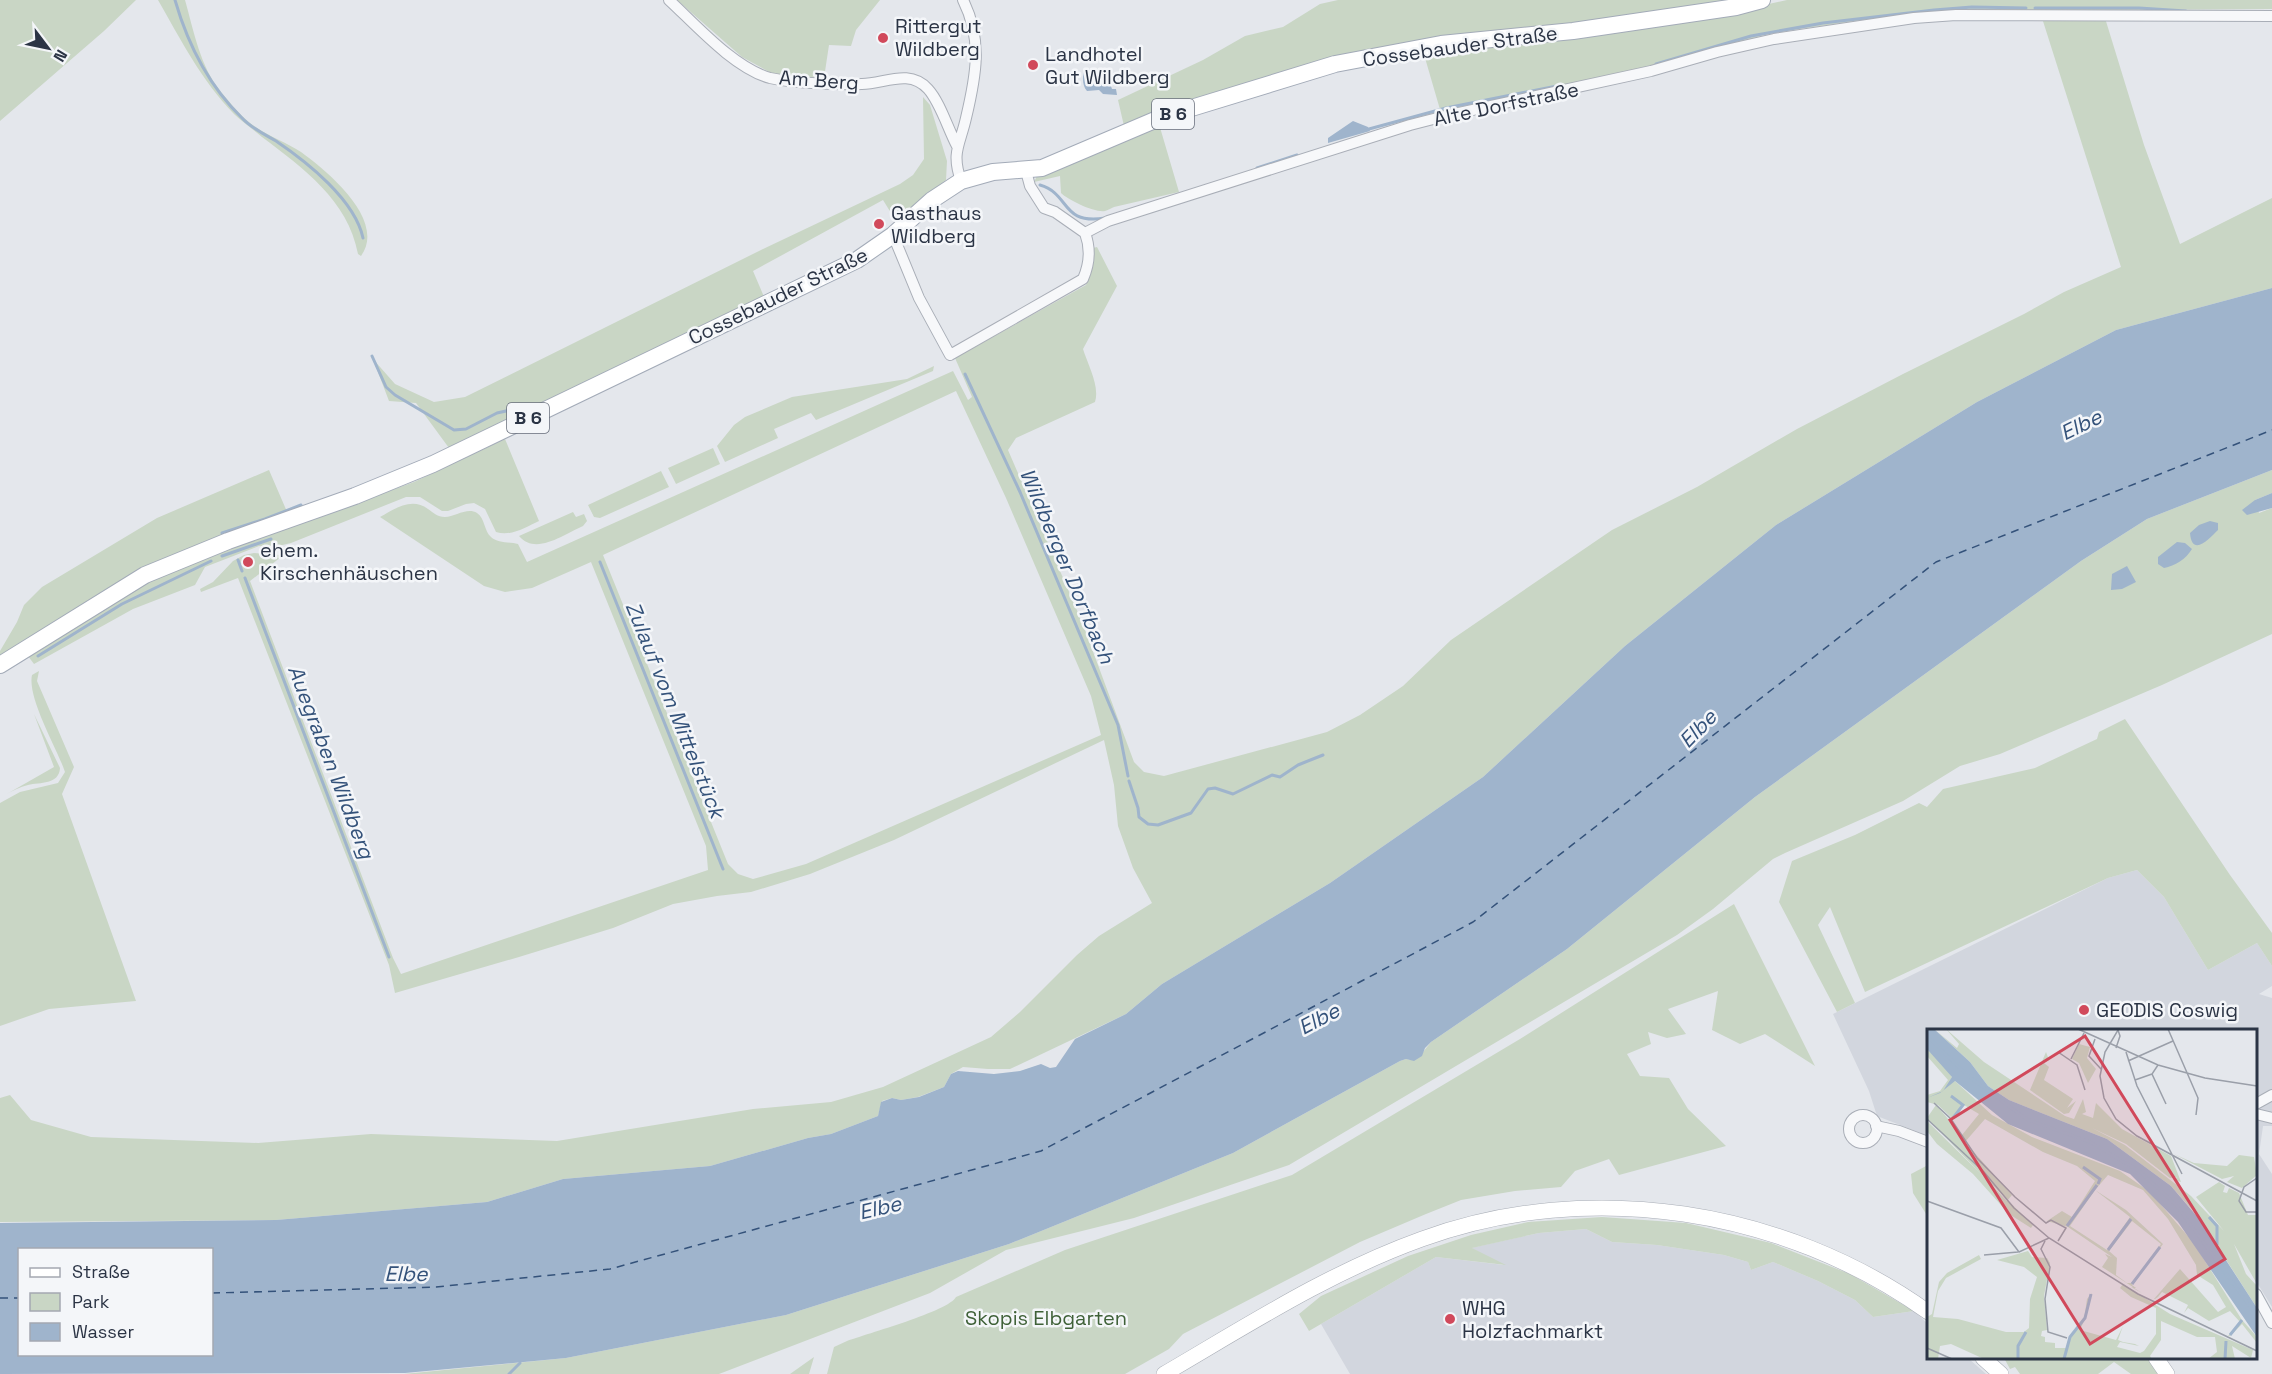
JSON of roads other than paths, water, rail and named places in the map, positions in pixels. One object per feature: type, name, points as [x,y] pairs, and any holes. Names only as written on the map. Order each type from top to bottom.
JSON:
[{"type":"main road","name":"Cossebauder Straße","points":[[0,666],[145,575],[228,541],[355,496],[433,464],[857,260],[893,235],[932,200],[960,181],[993,172],[1026,171],[1056,163],[1162,117],[1335,64],[1441,44],[1573,31],[1736,7],[1762,0]]},
{"type":"main road","points":[[1164,1374],[1306,1292],[1365,1263],[1423,1239],[1470,1225],[1520,1215],[1592,1207],[1659,1210],[1730,1222],[1798,1242],[1855,1266],[1927,1311]]},
{"type":"main road","points":[[1984,1359],[2001,1374]]},
{"type":"main road","points":[[2157,1359],[2167,1374]]},
{"type":"street","name":"Am Berg","points":[[669,0],[743,65],[769,78],[864,85],[902,78],[915,81],[928,89],[957,146]]},
{"type":"street","points":[[960,181],[956,166],[957,146],[966,120],[977,50],[972,17],[963,0]]},
{"type":"street","name":"Alte Dorfstraße","points":[[1085,232],[1108,221],[1410,125],[1651,71],[1774,39],[1914,18],[1956,15],[2272,16]]},
{"type":"street","points":[[893,235],[919,298],[950,355],[1083,279],[1089,264],[1089,243],[1085,232],[1055,212],[1044,208],[1030,186],[1026,171]]},
{"type":"street","points":[[2257,1103],[2272,1095]]},
{"type":"street","points":[[2257,1114],[2272,1118]]},
{"type":"street","points":[[1876,1126],[1899,1131],[1927,1141]]},
{"type":"street","points":[[2257,1296],[2272,1323]]},
{"type":"water","points":[[1085,69],[1090,69],[1096,79],[1108,78],[1112,89],[1116,89],[1117,95],[1103,94],[1099,90],[1087,91],[1083,80]]},
{"type":"water","points":[[1353,121],[1368,127],[1370,131],[1328,143],[1328,138]]},
{"type":"water","name":"Elbe","points":[[2272,288],[2272,470],[2147,519],[2081,561],[1755,797],[1567,949],[1431,1042],[1425,1048],[1422,1056],[1414,1061],[1406,1059],[1400,1061],[1233,1153],[1009,1244],[786,1315],[566,1358],[405,1373],[0,1374],[0,1223],[276,1220],[487,1202],[563,1179],[710,1166],[808,1138],[831,1134],[878,1116],[881,1102],[892,1098],[901,1100],[919,1097],[944,1087],[951,1074],[958,1071],[994,1074],[1020,1071],[1041,1064],[1050,1068],[1056,1067],[1075,1039],[1126,1014],[1162,984],[1330,883],[1483,777],[1625,646],[1776,525],[1977,402],[2116,330]]},
{"type":"water","points":[[2272,493],[2272,508],[2247,515],[2242,510],[2255,500]]},
{"type":"water","points":[[2210,521],[2218,523],[2218,530],[2202,544],[2194,544],[2190,533],[2199,525]]},
{"type":"water","points":[[2177,542],[2185,543],[2192,549],[2187,556],[2172,566],[2164,568],[2158,564],[2158,557]]},
{"type":"water","points":[[2127,566],[2136,582],[2122,589],[2111,590],[2112,574]]},
{"type":"waterway","name":"Zulauf vom Mittelstück","points":[[175,0],[193,48],[219,92],[249,125],[276,141],[328,183],[350,210],[363,238]]},
{"type":"waterway","points":[[1656,64],[1751,36],[1823,23],[1972,7],[2026,8]]},
{"type":"waterway","points":[[2035,8],[2139,8],[2186,11]]},
{"type":"waterway","points":[[1369,129],[1446,108],[1557,86]]},
{"type":"waterway","points":[[1257,168],[1297,155]]},
{"type":"waterway","points":[[1040,185],[1050,189],[1073,213],[1080,217],[1105,218]]},
{"type":"waterway","name":"Zulauf vom Mittelstück","points":[[372,356],[386,387],[395,395],[454,430],[466,429],[497,413],[515,409]]},
{"type":"waterway","name":"Wildberger Dorfbach","points":[[965,374],[1020,492],[1118,725],[1128,776]]},
{"type":"waterway","points":[[222,533],[301,505]]},
{"type":"waterway","points":[[222,556],[271,539]]},
{"type":"waterway","name":"Auegraben Wildberg","points":[[238,560],[242,571]]},
{"type":"waterway","name":"Auegraben Wildberg","points":[[38,656],[122,604],[211,561]]},
{"type":"waterway","name":"Zulauf vom Mittelstück","points":[[600,562],[723,869]]},
{"type":"waterway","name":"Auegraben Wildberg","points":[[245,578],[389,957]]},
{"type":"waterway","name":"Wildberger Dorfbach","points":[[1129,781],[1139,817],[1148,824],[1158,825],[1191,813],[1208,789],[1215,788],[1233,794],[1272,775],[1280,777],[1298,765],[1323,755]]},
{"type":"waterway","points":[[509,1374],[520,1363]]},
{"type":"place","name":"Rittergut Wildberg","points":[[883,38]]},
{"type":"place","name":"Landhotel Gut Wildberg","points":[[1033,65]]},
{"type":"place","name":"Gasthaus Wildberg","points":[[879,224]]},
{"type":"place","name":"ehem. Kirschenhäuschen","points":[[248,562]]},
{"type":"place","name":"GEODIS Coswig","points":[[2084,1010]]},
{"type":"place","name":"WHG Holzfachmarkt","points":[[1450,1319]]},
{"type":"park label","name":"Skopis Elbgarten","points":[[1046,1318]]}]
